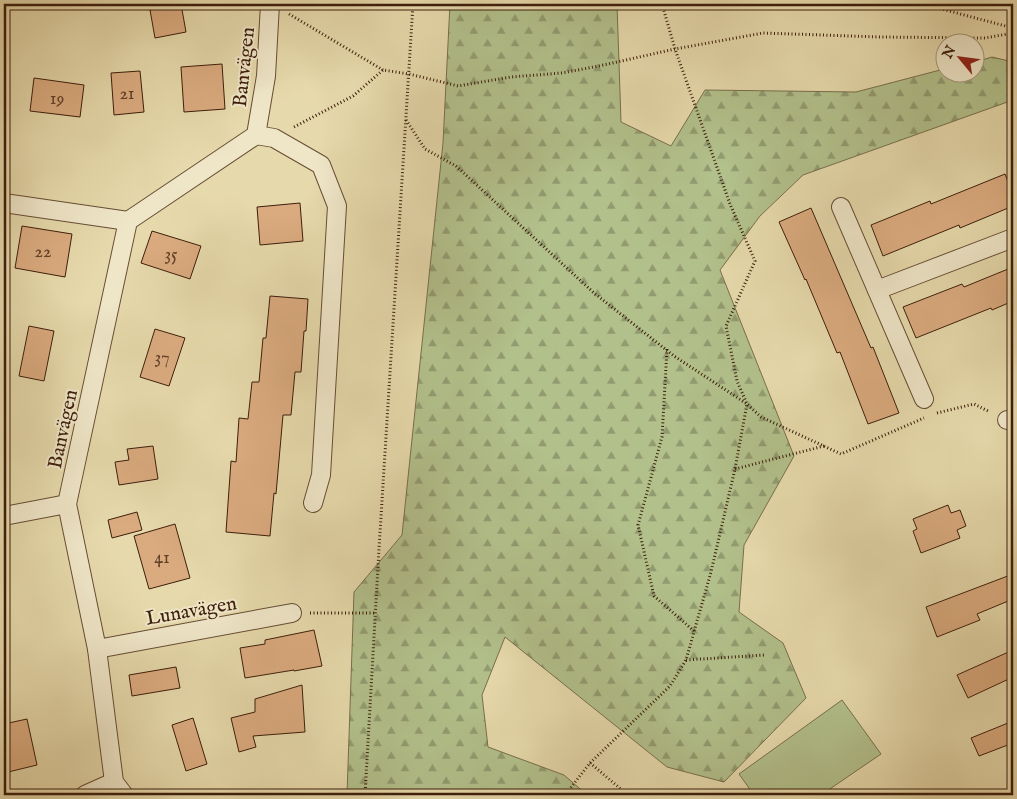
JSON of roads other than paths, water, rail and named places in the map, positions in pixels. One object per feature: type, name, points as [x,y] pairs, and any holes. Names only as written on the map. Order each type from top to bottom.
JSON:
[{"type":"street","name":"Banvägen","points":[[119,788],[97,649],[67,504],[128,221],[256,134],[266,76],[270,4]]},
{"type":"street","name":"Banvägen","points":[[256,134],[274,138],[321,165],[337,206],[321,475],[313,503]]},
{"type":"street","points":[[4,203],[128,221]]},
{"type":"street","points":[[841,207],[924,399]]},
{"type":"street","points":[[877,290],[1013,238]]},
{"type":"street","points":[[4,516],[67,504]]},
{"type":"street","name":"Lunavägen","points":[[97,649],[292,614]]},
{"type":"street","points":[[85,795],[119,788]]}]
